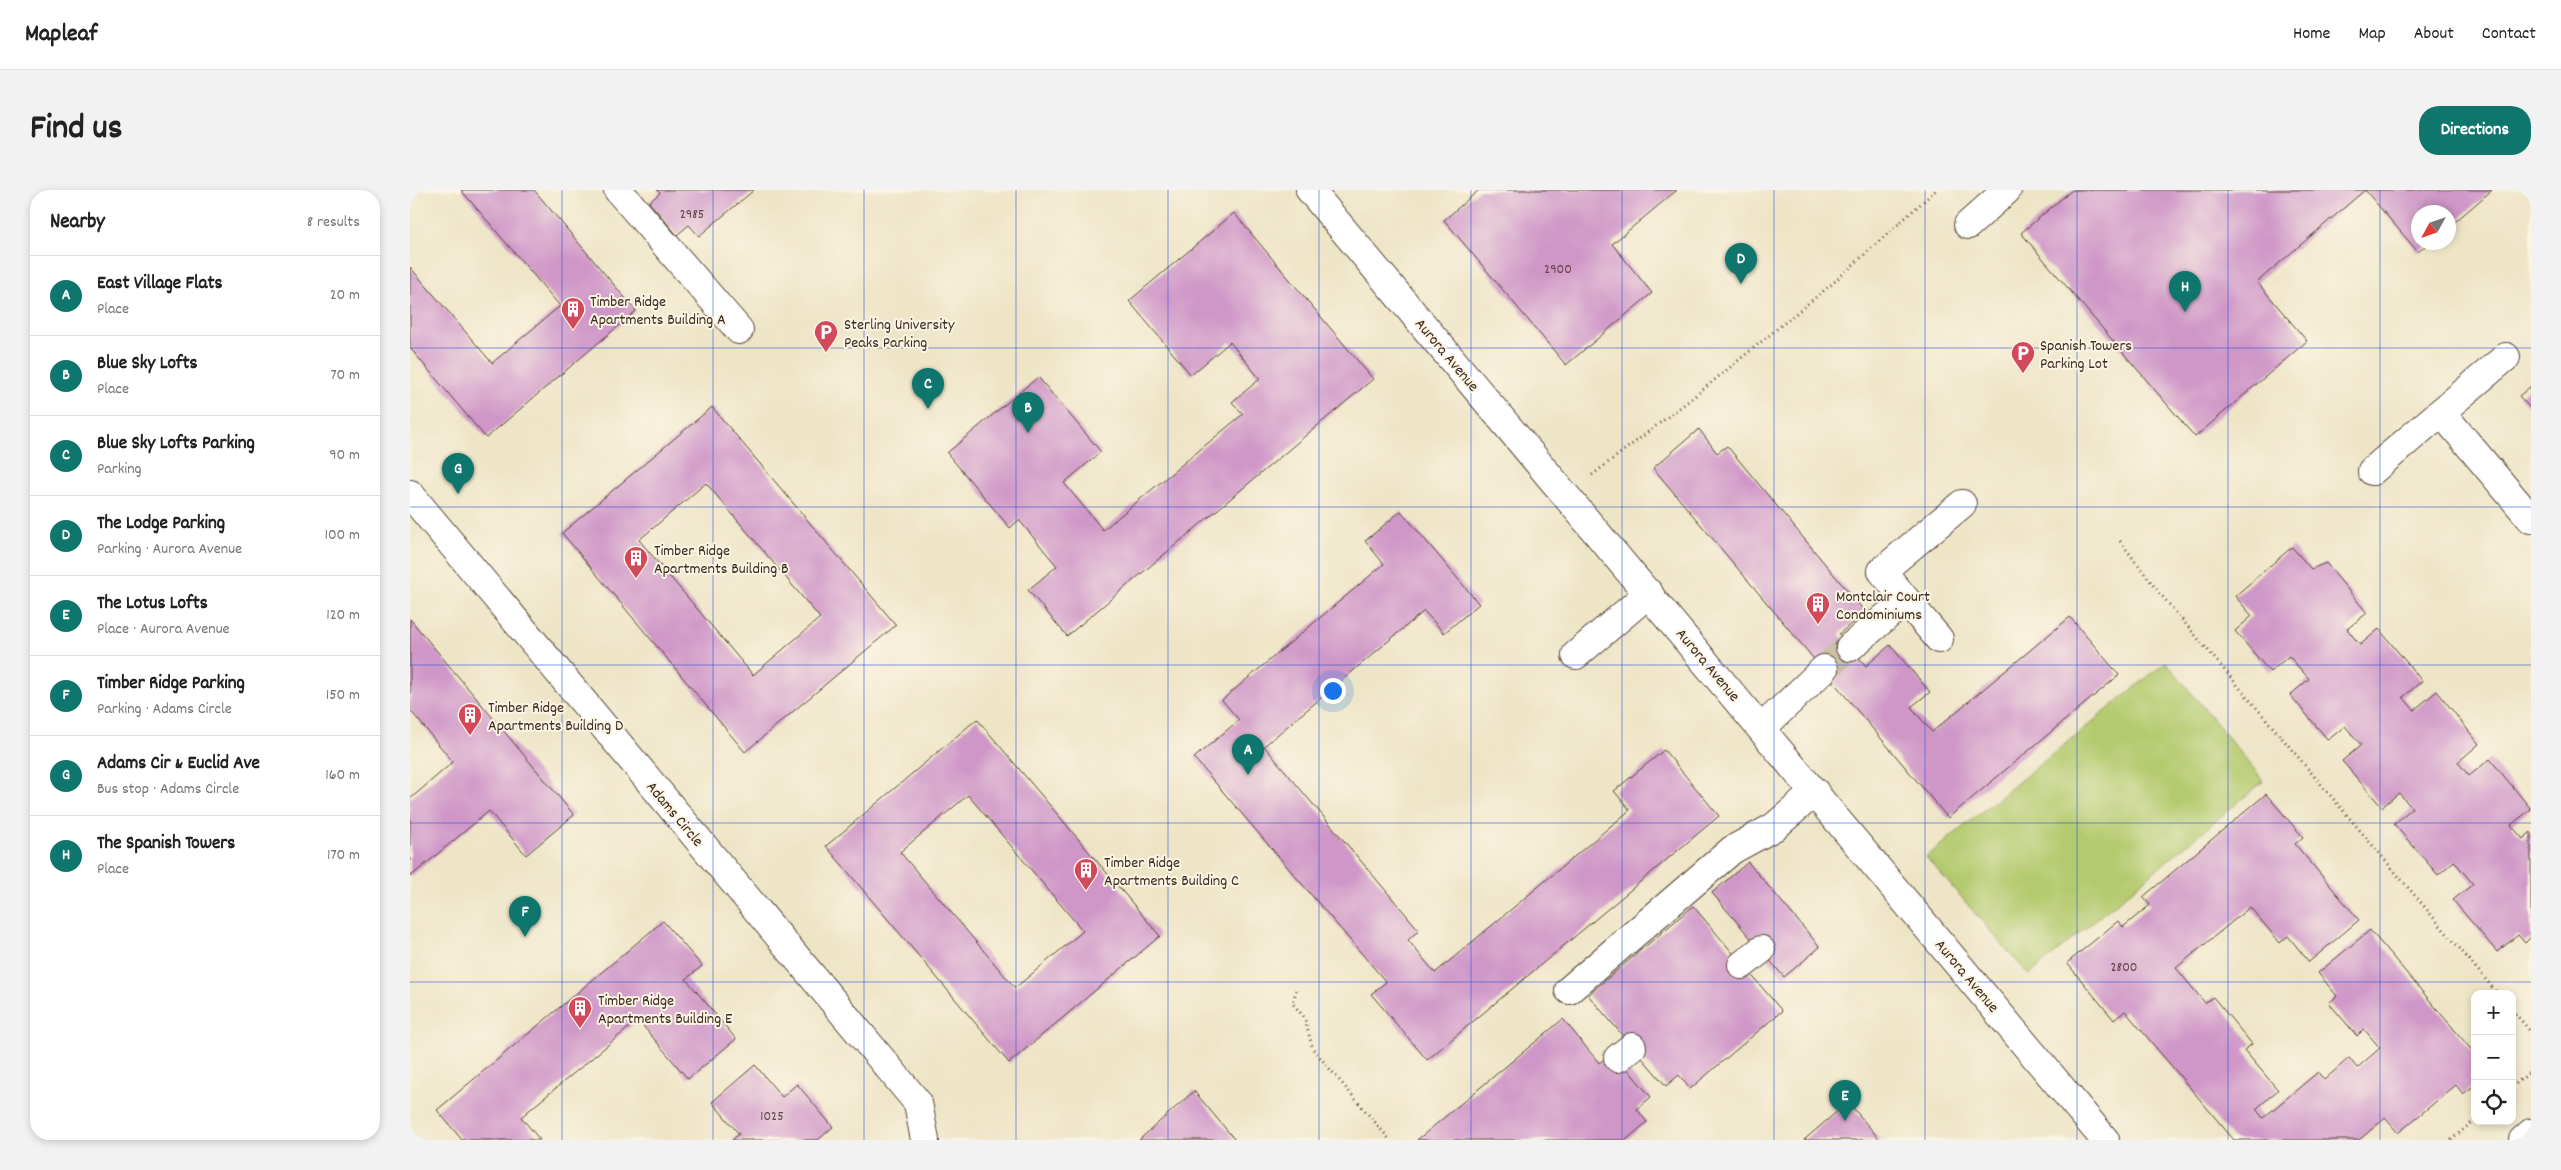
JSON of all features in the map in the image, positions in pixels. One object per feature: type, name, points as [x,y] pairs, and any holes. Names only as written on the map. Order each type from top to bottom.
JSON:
[{"type":"street","points":[[618,190],[739,330]]},
{"type":"street","name":"Aurora Avenue","points":[[1310,190],[1567,494],[2106,1140]]},
{"type":"street","points":[[1968,225],[2007,190]]},
{"type":"street","points":[[2372,471],[2506,357]]},
{"type":"street","points":[[2442,412],[2531,519]]},
{"type":"street","name":"Adams Circle","points":[[410,494],[918,1103],[925,1140]]},
{"type":"street","points":[[1939,639],[1882,572],[1962,504]]},
{"type":"street","points":[[1576,655],[1649,593]]},
{"type":"street","points":[[1850,647],[1906,600]]},
{"type":"street","points":[[1762,728],[1824,669]]},
{"type":"street","points":[[1569,990],[1732,850],[1774,827],[1815,792]]},
{"type":"street","points":[[2523,1140],[2531,1133]]},
{"type":"path","points":[[1567,494],[1695,396],[1834,284],[1936,190]]},
{"type":"path","points":[[2120,541],[2157,590],[2495,990]]},
{"type":"path","points":[[1296,990],[1293,1004],[1304,1017],[1313,1050],[1390,1140]]},
{"type":"path","points":[[2516,1015],[2531,1032]]},
{"type":"path","points":[[2516,1084],[2531,1071]]},
{"type":"path","points":[[2451,1140],[2471,1123]]},
{"type":"green space","points":[[2166,662],[2264,781],[2029,975],[1926,857]]},
{"type":"building","name":"Timber Ridge Apartments Building A","points":[[461,190],[534,190],[636,311],[486,438],[410,348],[410,267],[492,363],[560,306]]},
{"type":"building","points":[[657,190],[754,190],[699,236],[689,225],[677,235],[649,202],[660,193]]},
{"type":"building","points":[[1479,190],[1677,190],[1612,244],[1652,293],[1566,365],[1444,220]]},
{"type":"building","points":[[2072,190],[2365,190],[2257,282],[2307,341],[2195,437],[2021,233]]},
{"type":"building","points":[[2365,190],[2492,190],[2456,221],[2456,205],[2411,205],[2411,244]]},
{"type":"building","points":[[1234,213],[1373,379],[1067,636],[1028,590],[1057,566],[1019,520],[1010,528],[947,453],[1038,377],[1101,452],[1064,483],[1103,530],[1243,414],[1232,402],[1260,379],[1230,342],[1191,375],[1129,301]]},
{"type":"building","points":[[2531,386],[2531,409],[2519,396]]},
{"type":"building","name":"Timber Ridge Apartments Building B","points":[[712,407],[896,625],[745,752],[562,533]],"holes":[[[706,483],[820,618],[753,675],[639,540]]]},
{"type":"building","name":"Montclair Court Condominiums","points":[[1699,429],[1717,453],[1727,446],[1865,612],[1839,634],[1866,666],[1890,645],[1930,692],[1911,707],[1932,732],[2070,617],[2119,675],[1948,818],[1653,468]]},
{"type":"building","points":[[1401,511],[1479,604],[1444,633],[1424,611],[1264,746],[1419,930],[1408,940],[1435,973],[1630,810],[1614,791],[1664,750],[1719,816],[1427,1060],[1371,994],[1386,982],[1194,758],[1239,720],[1222,700],[1384,564],[1365,541]]},
{"type":"building","points":[[2292,547],[2311,569],[2326,563],[2367,613],[2347,629],[2360,645],[2379,629],[2422,681],[2403,697],[2414,710],[2437,691],[2479,744],[2458,762],[2469,776],[2490,759],[2531,809],[2511,825],[2523,839],[2531,832],[2531,937],[2525,943],[2518,935],[2497,952],[2453,900],[2473,884],[2454,861],[2438,875],[2394,824],[2412,808],[2399,793],[2382,807],[2342,761],[2361,745],[2345,726],[2328,740],[2290,695],[2309,679],[2289,656],[2270,672],[2235,631],[2252,616],[2235,596]]},
{"type":"building","name":"Timber Ridge Apartments Building D","points":[[410,619],[574,815],[526,855],[489,811],[410,877],[410,799],[453,762],[410,710]]},
{"type":"building","name":"Timber Ridge Apartments Building C","points":[[977,719],[1160,936],[1009,1063],[826,846]],"holes":[[[968,795],[1083,931],[1015,988],[900,852]]]},
{"type":"building","points":[[2266,794],[2303,837],[2295,844],[2359,920],[2309,962],[2288,936],[2280,943],[2250,907],[2176,968],[2205,1003],[2213,997],[2252,1044],[2244,1050],[2278,1090],[2256,1109],[2263,1118],[2318,1072],[2324,1080],[2349,1058],[2357,1068],[2380,1048],[2364,1029],[2357,1036],[2329,1003],[2337,996],[2318,973],[2370,930],[2471,1049],[2471,1088],[2463,1094],[2456,1085],[2398,1133],[2385,1118],[2359,1140],[2234,1140],[2125,1011],[2114,1020],[2067,963],[2118,921],[2123,927],[2150,905],[2143,897]]},
{"type":"building","points":[[1748,862],[1820,947],[1784,977],[1712,893]]},
{"type":"building","points":[[1693,906],[1782,1011],[1690,1089],[1679,1075],[1666,1086],[1588,995]]},
{"type":"building","name":"Timber Ridge Apartments Building E","points":[[663,921],[702,966],[686,979],[736,1039],[688,1079],[638,1020],[521,1117],[540,1140],[462,1140],[437,1110]]},
{"type":"building","points":[[1563,1019],[1599,1063],[1613,1052],[1651,1097],[1637,1109],[1647,1122],[1626,1140],[1417,1140]]},
{"type":"building","name":"Timber Ridge Apartments Building E","points":[[755,1065],[782,1097],[797,1084],[833,1127],[818,1140],[732,1140],[739,1134],[712,1102]]},
{"type":"building","points":[[1194,1091],[1235,1140],[1139,1140]]},
{"type":"building","points":[[1848,1102],[1880,1140],[1804,1140]]},
{"type":"tunnel","points":[[1824,669],[1850,647]]},
{"type":"place","name":"The Lodge Parking","points":[[1741,284]]},
{"type":"place","name":"The Spanish Towers","points":[[2185,312]]},
{"type":"place","name":"Timber Ridge Apartments Building A","points":[[573,330]]},
{"type":"place","name":"Sterling University Peaks Parking","points":[[826,353]]},
{"type":"place","name":"Spanish Towers Parking Lot","points":[[2023,374]]},
{"type":"place","name":"Blue Sky Lofts Parking","points":[[928,409]]},
{"type":"place","name":"Blue Sky Lofts","points":[[1028,433]]},
{"type":"place","name":"Adams Cir & Euclid Ave","points":[[458,494]]},
{"type":"place","name":"Timber Ridge Apartments Building B","points":[[636,579]]},
{"type":"place","name":"Montclair Court Condominiums","points":[[1818,625]]},
{"type":"place","name":"Timber Ridge Apartments Building D","points":[[470,736]]},
{"type":"place","name":"East Village Flats","points":[[1248,775]]},
{"type":"place","name":"Timber Ridge Apartments Building C","points":[[1086,891]]},
{"type":"place","name":"Timber Ridge Parking","points":[[525,937]]},
{"type":"place","name":"Timber Ridge Apartments Building E","points":[[580,1029]]},
{"type":"place","name":"The Lotus Lofts","points":[[1845,1121]]}]
